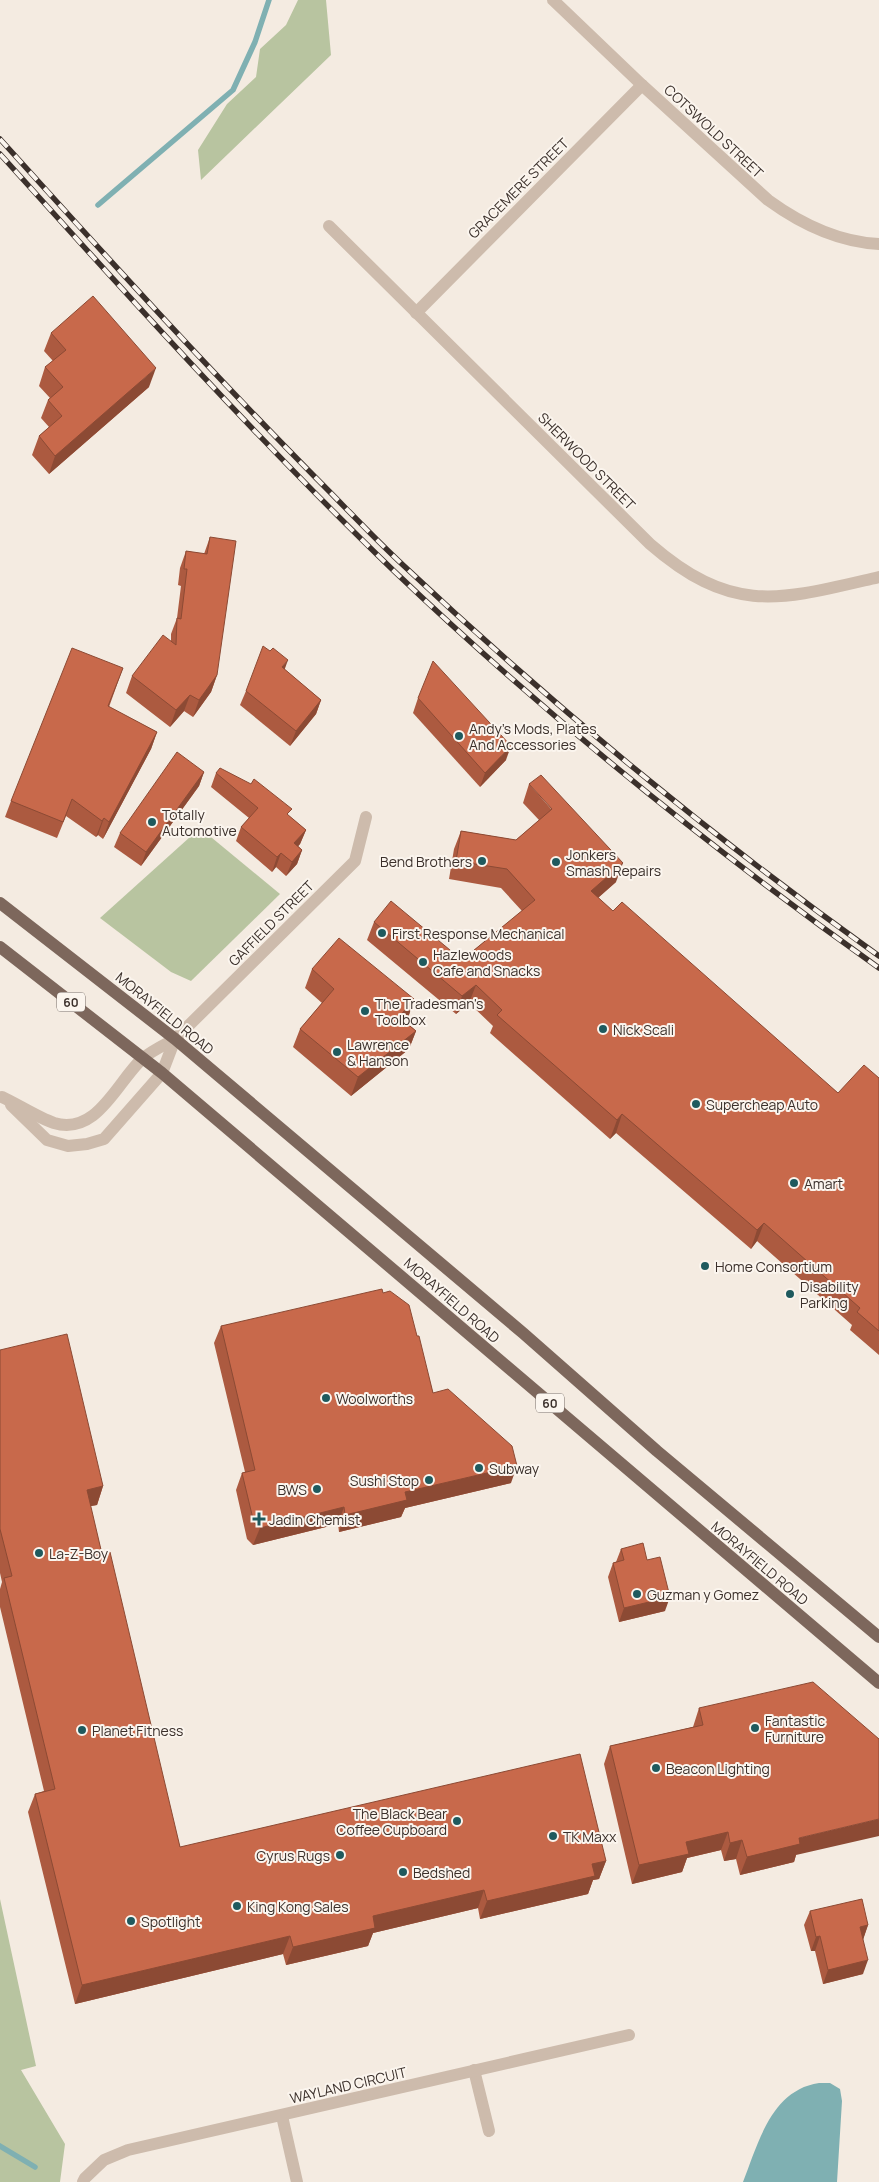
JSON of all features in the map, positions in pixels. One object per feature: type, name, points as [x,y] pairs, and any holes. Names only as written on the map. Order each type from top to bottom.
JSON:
[{"type":"main road","name":"MORAYFIELD ROAD","points":[[0,903],[175,1038],[523,1333],[657,1451],[879,1638]]},
{"type":"main road","name":"MORAYFIELD ROAD","points":[[0,947],[162,1073],[879,1683]]},
{"type":"street","name":"COTSWOLD STREET","points":[[553,0],[751,186],[788,215],[827,233],[851,240],[879,244]]},
{"type":"street","name":"GRACEMERE STREET","points":[[416,313],[642,85]]},
{"type":"street","name":"SHERWOOD STREET","points":[[329,226],[650,544],[686,573],[702,582],[728,591],[775,598],[795,596],[879,577]]},
{"type":"street","name":"GAFFIELD STREET","points":[[175,1038],[355,861],[366,817]]},
{"type":"street","points":[[1,1096],[54,1123],[69,1124],[83,1121],[96,1114],[142,1058],[175,1038]]},
{"type":"street","points":[[1,1096],[47,1140],[68,1146],[87,1144],[104,1139],[162,1073],[175,1038]]},
{"type":"street","name":"WAYLAND CIRCUIT","points":[[83,2182],[104,2160],[128,2150],[629,2035]]},
{"type":"street","points":[[474,2070],[490,2131]]},
{"type":"street","points":[[282,2116],[297,2182]]},
{"type":"green space","points":[[298,0],[326,0],[331,55],[201,180],[198,150],[227,104],[256,77],[260,49],[286,25]]},
{"type":"green space","points":[[200,828],[280,894],[191,981],[171,972],[100,918]]},
{"type":"green space","points":[[0,1899],[36,2066],[21,2070],[65,2144],[60,2182],[0,2182]]},
{"type":"water","points":[[819,2083],[830,2083],[840,2089],[842,2101],[837,2182],[743,2182],[761,2136],[778,2107],[789,2096],[803,2088]]},
{"type":"building","points":[[93,296],[156,368],[55,456],[39,436],[62,416],[48,400],[63,387],[45,367],[66,350],[51,333]]},
{"type":"building","points":[[210,537],[236,541],[217,675],[199,700],[190,695],[176,710],[132,676],[163,635],[176,645],[177,618],[181,619],[187,569],[184,569],[186,551],[207,554]]},
{"type":"building","points":[[263,646],[270,651],[273,648],[288,660],[282,667],[321,700],[296,731],[246,691]]},
{"type":"building","points":[[72,648],[123,668],[108,706],[157,732],[109,822],[104,818],[102,821],[72,799],[63,822],[11,801]]},
{"type":"building","name":"Andy's Mods, Plates And Accessories","points":[[433,661],[511,746],[485,773],[418,698]]},
{"type":"building","points":[[177,752],[204,772],[146,852],[120,833]]},
{"type":"building","points":[[220,768],[251,784],[254,779],[292,809],[287,814],[306,830],[294,843],[302,850],[292,862],[281,853],[277,857],[241,827],[258,808],[216,773]]},
{"type":"building","points":[[541,775],[623,863],[591,891],[613,911],[622,902],[838,1093],[864,1065],[879,1078],[879,1331],[857,1312],[860,1308],[764,1223],[757,1230],[622,1114],[617,1120],[497,1015],[502,1010],[476,985],[462,996],[374,922],[391,901],[462,960],[535,900],[507,869],[456,861],[461,831],[516,840],[552,809],[529,784]]},
{"type":"building","points":[[339,938],[414,999],[399,1017],[416,1031],[358,1077],[300,1029],[334,989],[312,969]]},
{"type":"building","name":"Woolworths","points":[[382,1289],[383,1293],[390,1291],[409,1305],[433,1393],[448,1389],[512,1446],[517,1466],[405,1492],[407,1500],[345,1515],[344,1507],[260,1528],[254,1523],[242,1473],[255,1470],[221,1326]]},
{"type":"building","points":[[67,1334],[103,1486],[87,1490],[102,1554],[110,1552],[180,1847],[580,1754],[606,1861],[592,1864],[595,1876],[487,1901],[484,1890],[373,1916],[375,1928],[293,1947],[290,1936],[82,1985],[35,1794],[55,1789],[4,1578],[12,1576],[0,1529],[0,1350]]},
{"type":"building","name":"Guzman y Gomez","points":[[643,1543],[647,1560],[660,1557],[670,1597],[624,1608],[613,1563],[624,1560],[621,1549]]},
{"type":"building","points":[[813,1682],[879,1739],[879,1819],[799,1838],[800,1844],[747,1857],[742,1840],[730,1843],[728,1832],[686,1842],[689,1854],[639,1865],[610,1746],[703,1725],[699,1708]]},
{"type":"building","points":[[862,1899],[868,1925],[860,1927],[868,1960],[828,1970],[820,1936],[816,1937],[810,1911]]},
{"type":"waterway","points":[[98,205],[233,90],[255,42],[269,0]]},
{"type":"waterway","points":[[0,2146],[35,2167]]},
{"type":"railway","points":[[0,139],[236,396],[403,565],[517,669],[634,768],[816,911],[879,956]]},
{"type":"railway","points":[[0,154],[242,418],[343,521],[451,624],[629,778],[753,875],[879,968]]},
{"type":"place","name":"Andy's Mods, Plates And Accessories","points":[[459,736]]},
{"type":"place","name":"Totally Automotive","points":[[152,822]]},
{"type":"place","name":"Bend Brothers","points":[[482,861]]},
{"type":"place","name":"Jonkers Smash Repairs","points":[[556,862]]},
{"type":"place","name":"First Response Mechanical","points":[[382,933]]},
{"type":"place","name":"Hazlewoods Cafe and Snacks","points":[[423,962]]},
{"type":"place","name":"The Tradesman's Toolbox","points":[[365,1011]]},
{"type":"place","name":"Nick Scali","points":[[603,1029]]},
{"type":"place","name":"Lawrence & Hanson","points":[[337,1052]]},
{"type":"place","name":"Supercheap Auto","points":[[696,1104]]},
{"type":"place","name":"Amart","points":[[794,1183]]},
{"type":"place","name":"Home Consortium","points":[[705,1266]]},
{"type":"place","name":"Disability Parking","points":[[790,1294]]},
{"type":"place","name":"Woolworths","points":[[326,1398]]},
{"type":"place","name":"Subway","points":[[479,1468]]},
{"type":"place","name":"Sushi Stop","points":[[429,1480]]},
{"type":"place","name":"BWS","points":[[317,1489]]},
{"type":"place","name":"Jadin Chemist","points":[[259,1519]]},
{"type":"place","name":"La-Z-Boy","points":[[39,1553]]},
{"type":"place","name":"Guzman y Gomez","points":[[637,1594]]},
{"type":"place","name":"Fantastic Furniture","points":[[755,1728]]},
{"type":"place","name":"Planet Fitness","points":[[82,1730]]},
{"type":"place","name":"Beacon Lighting","points":[[656,1768]]},
{"type":"place","name":"The Black Bear Coffee Cupboard","points":[[457,1821]]},
{"type":"place","name":"TK Maxx","points":[[553,1836]]},
{"type":"place","name":"Cyrus Rugs","points":[[340,1855]]},
{"type":"place","name":"Bedshed","points":[[403,1872]]},
{"type":"place","name":"King Kong Sales","points":[[237,1906]]},
{"type":"place","name":"Spotlight","points":[[131,1921]]}]
